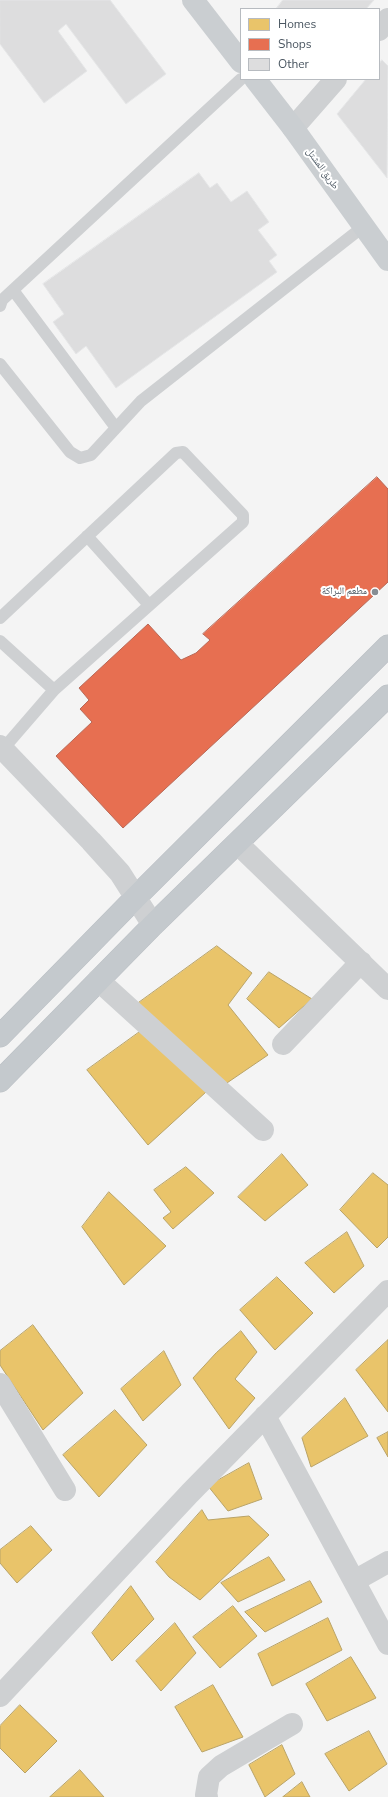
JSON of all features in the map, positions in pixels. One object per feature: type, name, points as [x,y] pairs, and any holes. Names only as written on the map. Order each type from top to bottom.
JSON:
[{"type":"highway","points":[[0,1036],[136,897],[388,646]]},
{"type":"highway","points":[[0,1081],[153,925],[388,696]]},
{"type":"main road","points":[[193,0],[240,61]]},
{"type":"main road","name":"طريق المشتل","points":[[256,80],[293,128],[388,260]]},
{"type":"street","points":[[380,29],[388,19]]},
{"type":"street","points":[[293,128],[335,80]]},
{"type":"street","points":[[1,747],[120,873],[153,925]]},
{"type":"street","points":[[237,843],[388,989]]},
{"type":"street","points":[[283,1044],[361,962]]},
{"type":"street","points":[[98,980],[263,1130]]},
{"type":"street","points":[[0,1696],[184,1498],[388,1291]]},
{"type":"street","points":[[0,1384],[65,1490]]},
{"type":"street","points":[[265,1416],[388,1644]]},
{"type":"street","points":[[354,1581],[388,1562]]},
{"type":"street","points":[[208,1797],[206,1794],[209,1777],[221,1766],[292,1724]]},
{"type":"lane","points":[[0,306],[2,300],[240,80]]},
{"type":"lane","points":[[0,364],[70,452],[80,458],[91,455],[141,401],[364,226]]},
{"type":"lane","points":[[13,290],[116,428]]},
{"type":"lane","points":[[0,618],[176,453],[183,452],[243,515],[243,522],[54,690],[1,747]]},
{"type":"lane","points":[[87,536],[149,606]]},
{"type":"lane","points":[[0,641],[54,690]]},
{"type":"building: Homes","points":[[217,946],[252,973],[228,1005],[268,1055],[221,1087],[137,1004]]},
{"type":"building: Homes","points":[[269,972],[312,999],[279,1028],[247,999]]},
{"type":"building: Homes","points":[[141,1031],[206,1092],[148,1145],[87,1070]]},
{"type":"building: Homes","points":[[282,1154],[308,1185],[265,1221],[238,1197]]},
{"type":"building: Homes","points":[[186,1167],[214,1193],[173,1229],[163,1218],[171,1212],[154,1190]]},
{"type":"building: Homes","points":[[373,1173],[388,1185],[388,1237],[377,1248],[340,1210]]},
{"type":"building: Homes","points":[[109,1192],[166,1246],[124,1285],[82,1227]]},
{"type":"building: Homes","points":[[347,1232],[364,1266],[334,1293],[305,1263]]},
{"type":"building: Homes","points":[[277,1277],[313,1313],[275,1350],[240,1310]]},
{"type":"building: Homes","points":[[33,1325],[83,1393],[43,1430],[0,1365],[0,1351]]},
{"type":"building: Homes","points":[[241,1331],[257,1352],[235,1379],[255,1398],[229,1429],[193,1378],[216,1353]]},
{"type":"building: Homes","points":[[388,1340],[388,1412],[356,1370]]},
{"type":"building: Homes","points":[[164,1351],[181,1385],[143,1421],[121,1389]]},
{"type":"building: Homes","points":[[345,1398],[368,1436],[311,1467],[302,1438]]},
{"type":"building: Homes","points":[[115,1410],[147,1445],[99,1497],[63,1455]]},
{"type":"building: Homes","points":[[388,1432],[388,1457],[377,1438]]},
{"type":"building: Homes","points":[[249,1463],[262,1499],[228,1511],[208,1486]]},
{"type":"building: Homes","points":[[202,1510],[208,1520],[249,1516],[269,1535],[200,1600],[169,1577],[156,1562]]},
{"type":"building: Homes","points":[[31,1526],[52,1550],[17,1583],[0,1563],[0,1550]]},
{"type":"building: Homes","points":[[269,1557],[285,1580],[238,1602],[221,1583]]},
{"type":"building: Homes","points":[[310,1581],[322,1602],[265,1632],[245,1612]]},
{"type":"building: Homes","points":[[131,1586],[154,1619],[112,1661],[92,1633]]},
{"type":"building: Homes","points":[[233,1606],[257,1636],[220,1668],[193,1637]]},
{"type":"building: Homes","points":[[328,1618],[342,1650],[272,1686],[258,1654]]},
{"type":"building: Homes","points":[[175,1623],[196,1653],[161,1691],[136,1661]]},
{"type":"building: Homes","points":[[351,1657],[376,1698],[327,1721],[306,1684]]},
{"type":"building: Homes","points":[[213,1685],[243,1737],[202,1752],[175,1707]]},
{"type":"building: Homes","points":[[20,1705],[57,1741],[25,1773],[0,1748],[0,1726]]},
{"type":"building: Homes","points":[[369,1731],[387,1764],[349,1791],[325,1754]]},
{"type":"building: Homes","points":[[282,1745],[295,1774],[265,1797],[249,1765]]},
{"type":"building: Homes","points":[[80,1770],[104,1797],[50,1797]]},
{"type":"building: Homes","points":[[302,1782],[310,1797],[283,1797]]},
{"type":"building: Shops","points":[[377,477],[388,489],[388,582],[123,828],[56,756],[92,722],[80,709],[89,700],[79,688],[148,624],[181,660],[196,653],[210,640],[203,634]]},
{"type":"building: Other","points":[[0,0],[110,0],[166,74],[126,104],[66,24],[58,31],[87,71],[44,103],[0,44]]},
{"type":"building: Other","points":[[283,0],[374,0],[367,8],[277,8]]},
{"type":"building: Other","points":[[382,60],[388,66],[387,178],[337,114],[365,80],[380,80],[380,63]]},
{"type":"building: Other","points":[[199,173],[210,188],[217,183],[231,202],[247,191],[269,222],[258,230],[277,255],[269,261],[277,272],[116,388],[86,346],[76,354],[53,322],[64,314],[43,284]]},
{"type":"place","name":"مطعم البراكة","points":[[375,592]]}]
